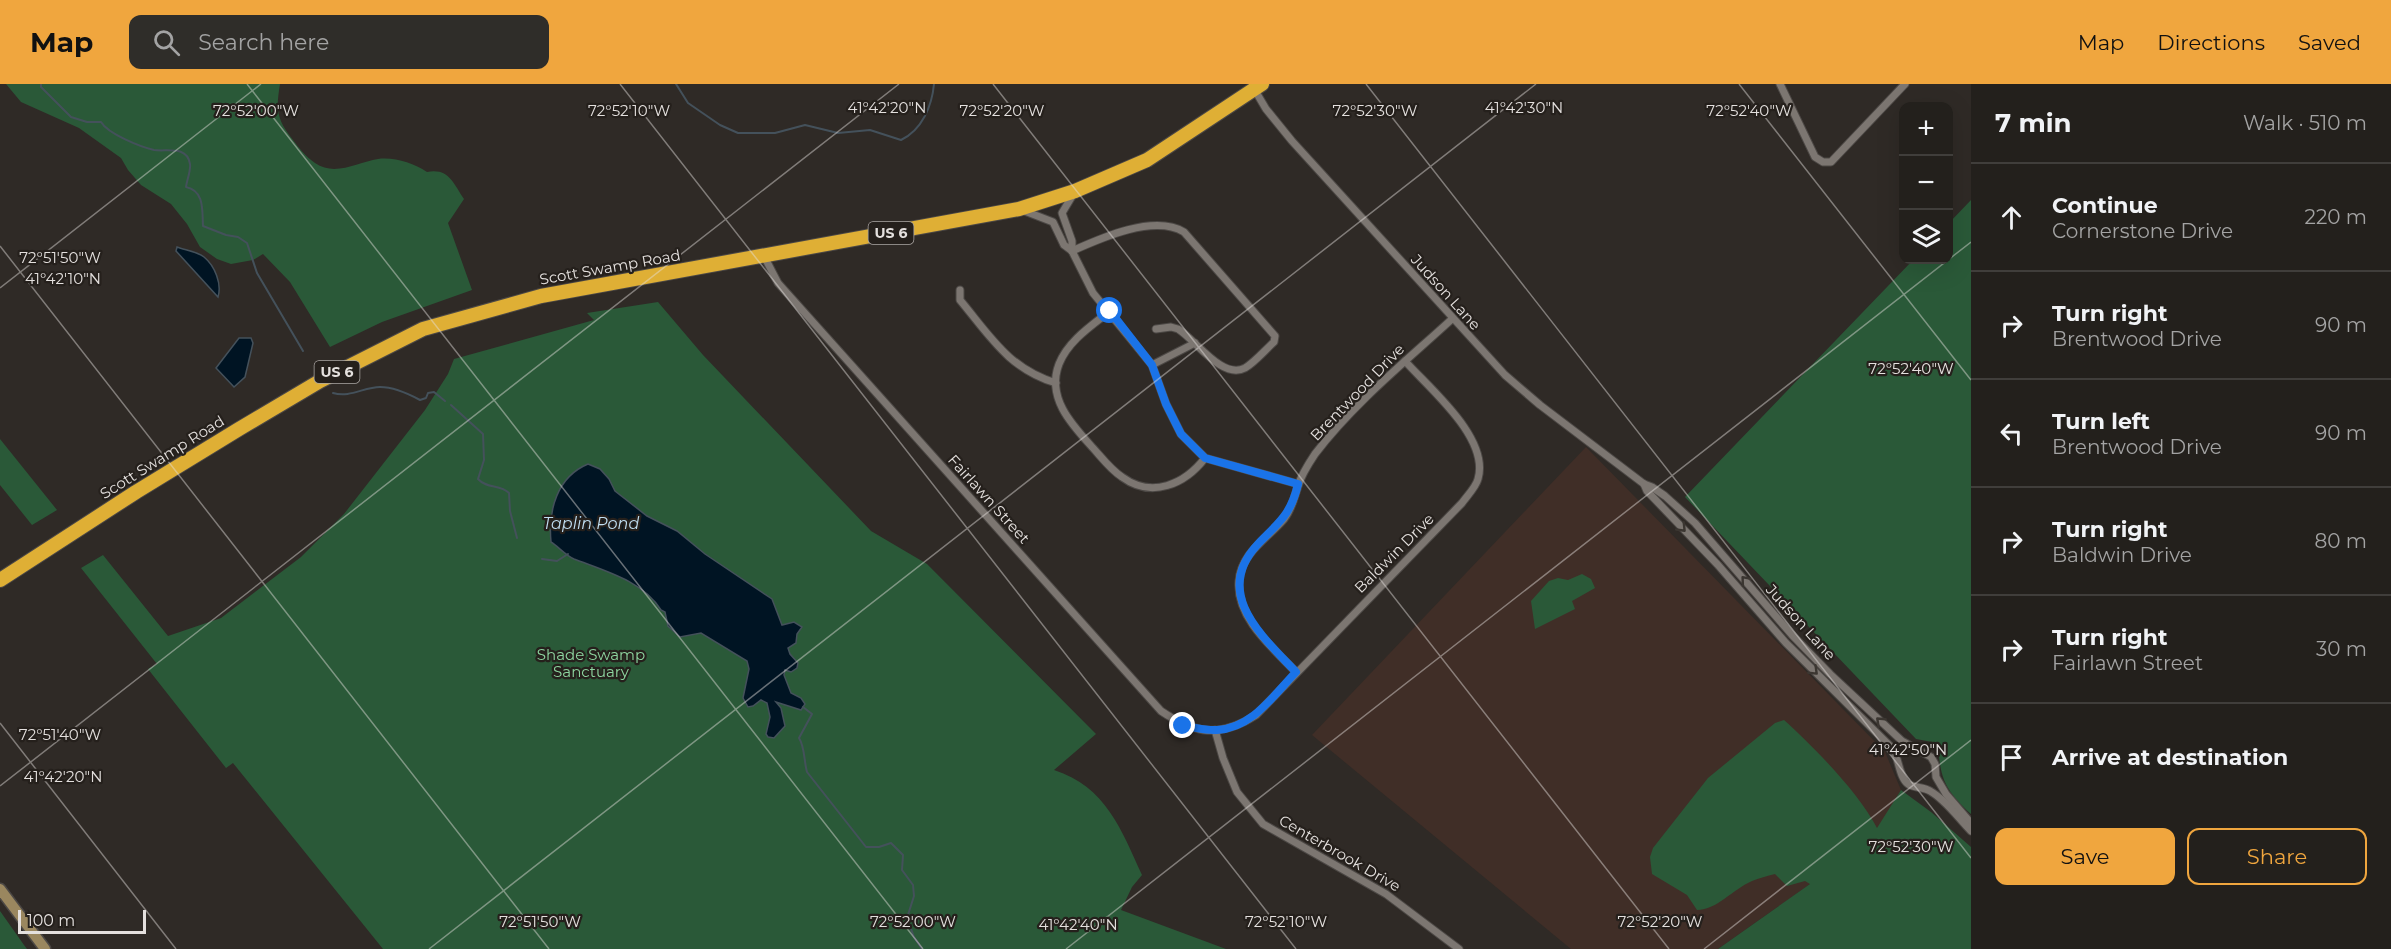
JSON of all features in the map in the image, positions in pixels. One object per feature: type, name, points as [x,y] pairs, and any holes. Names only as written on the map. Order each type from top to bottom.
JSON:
[{"type":"highway","name":"Scott Swamp Road","points":[[0,580],[136,492],[320,381],[423,330],[541,296],[1019,209],[1075,191],[1147,160],[1256,86]]},
{"type":"street","points":[[1780,84],[1815,157],[1823,162],[1831,162],[1905,84]]},
{"type":"street","name":"Judson Lane","points":[[1256,86],[1266,109],[1292,141],[1452,319],[1520,389],[1644,484],[1665,496],[1695,523],[1792,635],[1830,674],[1902,741],[1931,757],[1935,764],[1936,777],[1946,795],[1971,823]]},
{"type":"street","points":[[1075,191],[1062,213],[1072,241],[1072,251],[1093,293],[1152,365],[1166,404],[1181,434],[1205,458],[1298,484]]},
{"type":"street","points":[[1019,209],[1053,222],[1064,245],[1072,251]]},
{"type":"street","points":[[1072,251],[1108,236],[1168,224],[1184,232],[1275,336],[1274,342],[1247,367],[1235,371],[1223,368],[1178,329],[1171,327],[1156,329]]},
{"type":"street","name":"Fairlawn Street","points":[[764,256],[778,283],[1161,711],[1183,726],[1215,730]]},
{"type":"street","points":[[960,290],[960,300],[1010,358],[1028,372],[1056,383]]},
{"type":"street","points":[[1110,311],[1068,348],[1058,365],[1056,383],[1060,405],[1070,422],[1114,471],[1132,483],[1155,488],[1178,483],[1196,470],[1205,458]]},
{"type":"street","name":"Brentwood Drive","points":[[1296,672],[1257,630],[1240,596],[1239,581],[1249,555],[1291,509],[1298,484],[1315,455],[1366,398],[1452,319]]},
{"type":"street","points":[[1152,365],[1195,343]]},
{"type":"street","name":"Baldwin Drive","points":[[1215,730],[1238,727],[1256,715],[1462,503],[1478,480],[1478,451],[1465,427],[1405,361]]},
{"type":"street","name":"Judson Lane","points":[[1644,484],[1647,491],[1718,565],[1786,643],[1893,749],[1908,784],[1924,788],[1941,798],[1971,831]]},
{"type":"street","name":"Centerbrook Drive","points":[[1215,730],[1223,758],[1237,792],[1263,824],[1386,894],[1459,949]]},
{"type":"street","points":[[1924,788],[1936,777]]},
{"type":"street","points":[[0,889],[45,949]]},
{"type":"shaded area","points":[[1586,447],[1885,752],[1901,790],[1880,826],[1843,861],[1718,949],[1571,949],[1312,735]]},
{"type":"green space","points":[[6,84],[280,84],[278,107],[280,120],[287,133],[315,163],[330,169],[338,169],[378,159],[391,159],[410,163],[427,172],[441,172],[450,178],[464,199],[448,223],[472,290],[382,322],[330,347],[290,282],[263,254],[253,260],[231,264],[217,259],[200,247],[187,224],[171,204],[141,185],[121,158],[79,128],[21,102]]},
{"type":"green space","points":[[1971,200],[1971,814],[1949,790],[1945,782],[1940,765],[1938,743],[1916,739],[1685,497],[1909,264],[1953,264],[1953,219]]},
{"type":"green space","name":"Shade Swamp Sanctuary","points":[[658,302],[703,355],[871,531],[927,564],[1096,734],[1054,770],[1087,787],[1110,812],[1127,842],[1142,875],[1132,887],[1121,910],[1226,949],[383,949],[233,763],[226,768],[148,669],[157,664],[81,568],[103,555],[168,636],[221,618],[301,557],[344,514],[425,410],[448,374],[454,359],[594,320],[587,313]]},
{"type":"green space","points":[[0,439],[57,510],[32,525],[0,485]]},
{"type":"green space","points":[[1582,574],[1591,579],[1595,588],[1572,601],[1575,609],[1535,629],[1531,601],[1549,581],[1558,578],[1568,580]]},
{"type":"green space","points":[[1784,720],[1848,786],[1877,828],[1901,790],[1931,812],[1971,847],[1971,949],[1718,949],[1810,884],[1805,881],[1787,886],[1775,874],[1752,881],[1711,907],[1697,910],[1687,895],[1652,874],[1650,857],[1653,848],[1708,778],[1775,723]]},
{"type":"green space","points":[[0,911],[24,945],[27,949],[0,949]]},
{"type":"water","points":[[177,247],[198,254],[208,261],[218,281],[218,297],[176,251]]},
{"type":"water","points":[[239,338],[251,338],[253,343],[245,377],[234,387],[216,368]]},
{"type":"water","name":"Taplin Pond","points":[[588,464],[600,469],[609,479],[615,491],[647,516],[677,531],[705,554],[772,599],[782,625],[794,622],[802,627],[797,634],[796,643],[788,648],[798,663],[797,668],[791,672],[785,670],[784,675],[791,693],[801,698],[805,704],[801,710],[776,702],[781,708],[785,726],[774,738],[766,734],[770,717],[767,703],[761,700],[748,707],[743,698],[749,669],[747,661],[701,633],[680,637],[668,626],[665,612],[644,591],[622,578],[571,557],[551,542],[551,518],[557,496],[569,477]]},
{"type":"waterway","points":[[41,84],[41,87],[71,117],[87,122],[101,122],[117,135],[154,150],[185,154],[190,166],[186,187],[192,189],[199,197],[203,226],[238,237],[247,243],[257,273],[303,351]]},
{"type":"waterway","points":[[676,84],[688,103],[720,125],[738,133],[775,133],[805,125],[838,133],[870,130],[901,140],[915,130],[925,116],[934,84]]},
{"type":"waterway","points":[[333,393],[345,394],[374,387],[385,387],[401,391],[420,400],[426,398],[428,393],[434,392],[445,401]]},
{"type":"waterway","points":[[451,405],[483,434],[484,460],[478,479],[509,493],[510,511],[517,538]]},
{"type":"waterway","points":[[542,559],[557,561],[568,554]]},
{"type":"waterway","points":[[803,707],[812,714],[799,738],[807,772],[866,847],[879,847],[891,843],[903,855],[902,870],[913,885],[914,896],[907,918],[914,937],[922,949]]},
{"type":"route","points":[[1110,311],[1152,365],[1166,404],[1181,434],[1205,458],[1298,484],[1291,509],[1249,555],[1242,568],[1239,581],[1240,596],[1250,619],[1257,630],[1296,672],[1256,715],[1238,727],[1215,730],[1183,726]]}]
